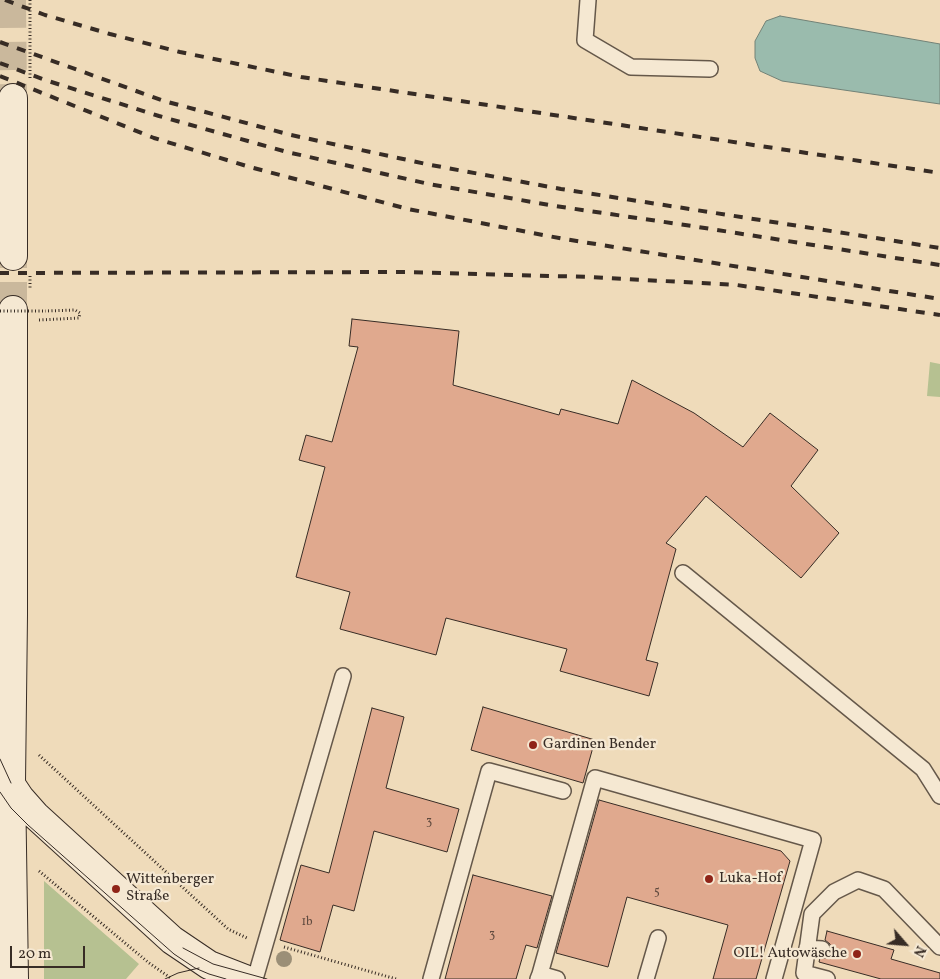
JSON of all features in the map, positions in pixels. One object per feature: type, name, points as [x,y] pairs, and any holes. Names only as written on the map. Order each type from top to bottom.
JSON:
[{"type":"main road","points":[[13,98],[13,256]]},
{"type":"main road","points":[[6,310],[13,615],[5,776],[14,979]]},
{"type":"main road","points":[[5,776],[20,798],[35,815],[183,948],[209,965],[245,979]]},
{"type":"main road","points":[[213,979],[245,979]]},
{"type":"lane","points":[[588,0],[585,40],[631,67],[710,69]]},
{"type":"lane","points":[[683,573],[923,769],[940,796]]},
{"type":"lane","points":[[256,979],[343,676]]},
{"type":"lane","points":[[431,979],[489,771],[563,791]]},
{"type":"lane","points":[[557,979],[539,977],[595,778],[813,840],[774,979]]},
{"type":"lane","points":[[827,979],[804,973],[812,914],[834,892],[858,880],[884,889],[940,947]]},
{"type":"lane","points":[[646,979],[658,938]]},
{"type":"lane","points":[[807,948],[822,949]]},
{"type":"path","points":[[6,310],[75,310],[80,313],[79,318],[44,320]]},
{"type":"path","points":[[34,749],[48,765],[228,929],[265,946],[273,944],[396,979]]},
{"type":"path","points":[[35,868],[149,963],[172,979]]},
{"type":"green space","points":[[930,362],[940,364],[940,397],[927,396]]},
{"type":"green space","points":[[44,881],[139,964],[126,979],[44,979]]},
{"type":"shaded area","points":[[780,16],[940,44],[940,104],[782,81],[760,71],[755,58],[755,41],[766,21]]},
{"type":"building","points":[[352,319],[459,331],[453,385],[559,415],[561,409],[618,424],[632,380],[694,413],[743,447],[770,413],[818,450],[791,486],[839,533],[801,578],[706,496],[666,543],[676,549],[646,660],[658,663],[649,696],[560,671],[567,649],[446,618],[436,655],[340,629],[350,592],[296,577],[325,467],[299,460],[306,435],[332,442],[358,347],[349,346]]},
{"type":"building","name":"Gardinen Bender","points":[[483,707],[595,740],[583,783],[471,750]]},
{"type":"building","points":[[372,708],[404,717],[386,788],[459,809],[447,852],[374,831],[354,911],[333,905],[320,952],[280,940],[301,865],[329,873]]},
{"type":"building","name":"Luka-Hof","points":[[599,800],[781,851],[790,861],[756,979],[713,979],[728,925],[627,897],[608,967],[556,953]]},
{"type":"building","points":[[473,875],[552,896],[537,948],[526,945],[516,979],[445,979]]},
{"type":"building","name":"OIL! Autowäsche","points":[[827,931],[894,950],[891,959],[940,973],[940,979],[881,979],[819,962],[820,958],[826,958],[829,955],[831,950],[830,944],[825,940]]},
{"type":"tunnel","points":[[12,0],[13,98]]},
{"type":"tunnel","points":[[13,256],[13,310]]},
{"type":"tram line","points":[[0,759],[11,783]]},
{"type":"tram line","points":[[0,792],[11,808],[28,825],[174,954],[195,968],[226,979]]},
{"type":"tram line","points":[[183,948],[213,964],[267,979]]},
{"type":"tram line","points":[[165,979],[178,973],[199,968]]},
{"type":"railway","points":[[5,0],[45,15],[110,34],[180,52],[301,77],[940,173]]},
{"type":"railway","points":[[0,42],[164,101],[291,135],[431,165],[561,189],[940,248]]},
{"type":"railway","points":[[0,63],[45,80],[159,116],[287,152],[429,184],[555,206],[940,265]]},
{"type":"railway","points":[[0,76],[154,138],[250,167],[408,209],[564,239],[940,299]]},
{"type":"railway","points":[[0,273],[406,272],[590,277],[737,285],[940,315]]},
{"type":"place","name":"Gardinen Bender","points":[[533,745]]},
{"type":"place","name":"Luka-Hof","points":[[709,879]]},
{"type":"place","name":"Wittenberger Straße","points":[[116,889]]},
{"type":"place","name":"OIL! Autowäsche","points":[[857,954]]}]
